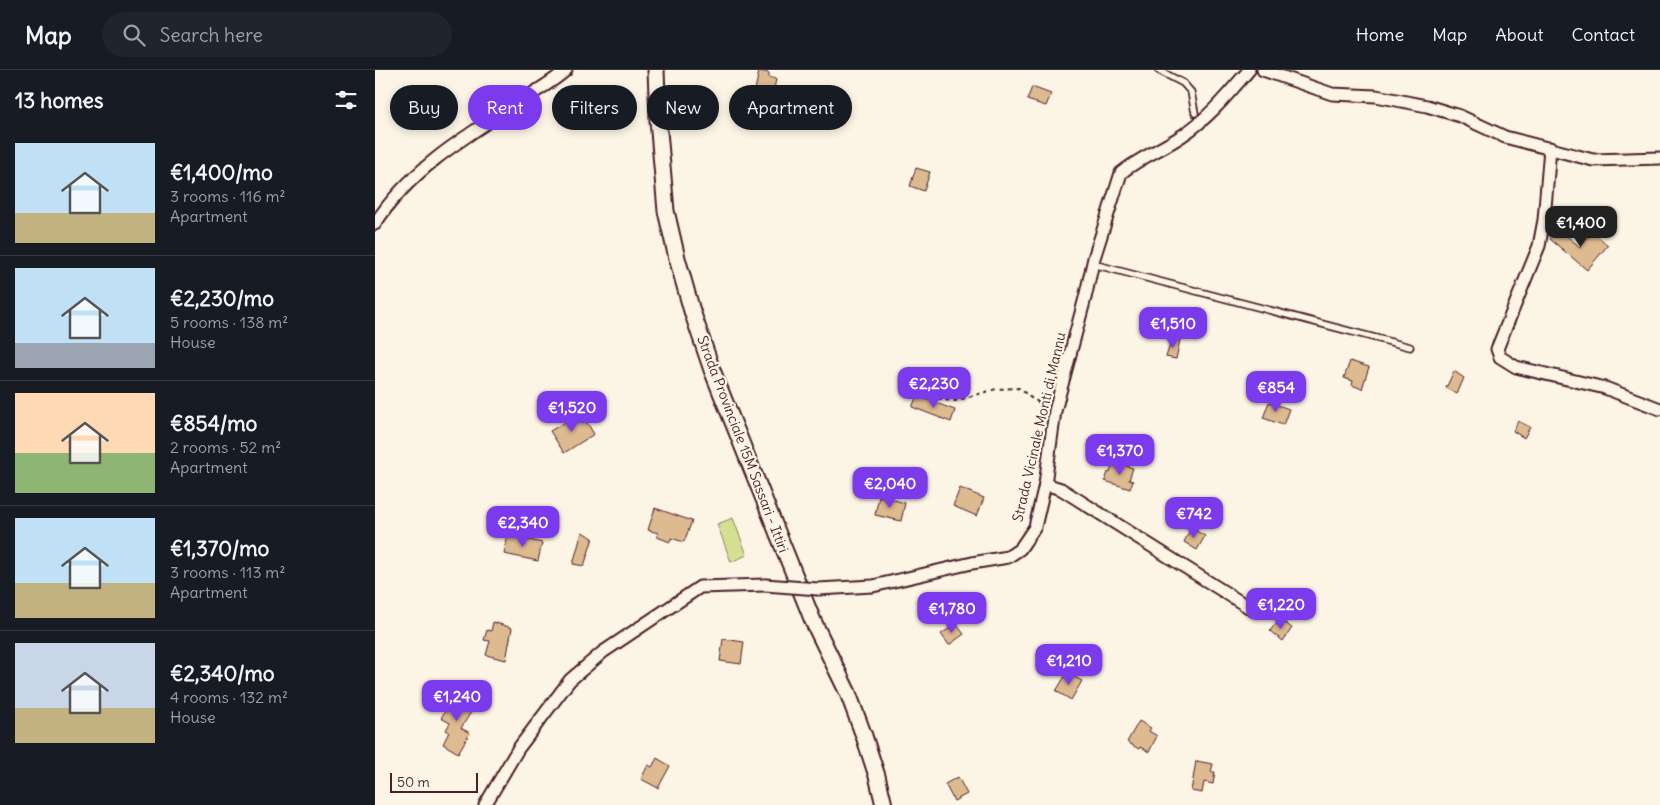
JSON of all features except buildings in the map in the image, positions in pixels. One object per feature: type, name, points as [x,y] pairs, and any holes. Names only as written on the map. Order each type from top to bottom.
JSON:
[{"type":"main road","name":"Strada Provinciale 15M Sassari - Ittiri","points":[[656,70],[658,120],[666,211],[677,258],[711,370],[813,621],[858,719],[877,776],[884,805]]},
{"type":"street","points":[[375,224],[383,211],[406,185],[446,150],[566,70]]},
{"type":"street","name":"Strada Vicinale Monti di Mannu","points":[[485,805],[518,749],[571,680],[603,652],[701,586],[765,585],[818,589],[873,586],[972,563],[1008,557],[1021,548],[1035,527],[1045,484],[1055,411],[1092,264],[1121,173],[1132,164],[1183,135],[1216,108],[1249,70]]},
{"type":"street","points":[[1263,70],[1332,94],[1375,96],[1427,106],[1460,116],[1505,138],[1593,160],[1660,158]]},
{"type":"street","points":[[1550,148],[1544,220],[1539,246],[1497,349],[1500,357],[1516,367],[1605,388],[1660,409]]},
{"type":"street","points":[[1045,484],[1061,489],[1253,610]]},
{"type":"lane","points":[[1158,70],[1183,83],[1191,92],[1195,113]]},
{"type":"lane","points":[[1092,264],[1410,347]]},
{"type":"path","points":[[923,392],[943,400],[955,400],[996,389],[1019,388],[1039,403],[1055,411]]},
{"type":"green space","points":[[733,518],[747,555],[731,562],[717,524]]}]
